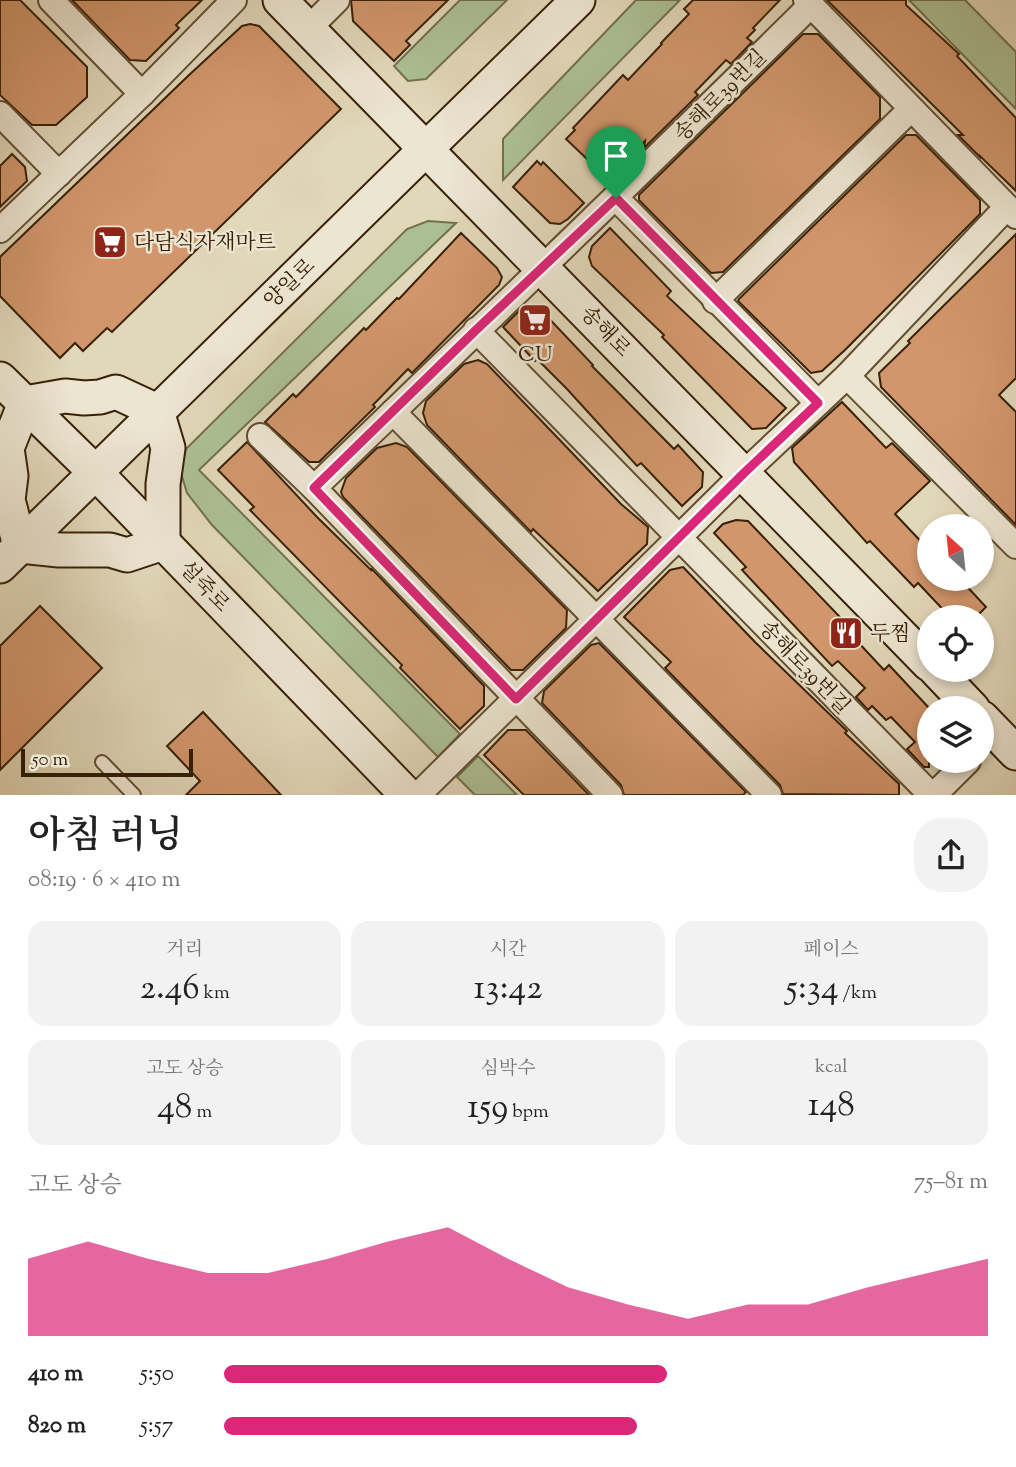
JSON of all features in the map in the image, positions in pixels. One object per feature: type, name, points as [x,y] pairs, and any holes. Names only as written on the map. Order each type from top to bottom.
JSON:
[{"type":"main road","name":"송해로","points":[[280,0],[917,652]]},
{"type":"main road","name":"양일로","points":[[10,556],[578,0]]},
{"type":"main road","name":"설죽로","points":[[0,379],[95,471],[407,795]]},
{"type":"main road","points":[[116,392],[158,411],[168,448],[164,465],[163,542],[128,555],[110,550],[59,550],[10,556],[8,500],[11,476],[7,448],[25,403],[65,396],[100,397],[116,392]]},
{"type":"main road","points":[[947,682],[961,696]]},
{"type":"street","points":[[51,0],[142,94]]},
{"type":"street","points":[[0,230],[142,94],[234,0]]},
{"type":"street","points":[[309,28],[337,0]]},
{"type":"street","points":[[418,795],[1012,211],[808,2]]},
{"type":"street","name":"송해로39번길","points":[[314,488],[616,198],[808,2]]},
{"type":"street","points":[[715,301],[911,109]]},
{"type":"street","points":[[0,114],[59,174]]},
{"type":"street","points":[[616,198],[818,403]]},
{"type":"street","name":"송해로39번길","points":[[476,330],[933,795],[956,773]]},
{"type":"street","points":[[847,376],[1016,546]]},
{"type":"street","points":[[393,412],[769,795]]},
{"type":"street","points":[[260,436],[314,488],[610,795]]},
{"type":"lane","points":[[102,762],[134,795]]},
{"type":"green space","points":[[460,0],[507,0],[426,79],[408,81],[394,66]]},
{"type":"green space","points":[[636,0],[680,0],[503,180],[503,139]]},
{"type":"green space","points":[[909,0],[965,0],[1016,52],[1016,109]]},
{"type":"green space","points":[[428,221],[456,223],[199,470],[460,734],[438,757],[212,525],[187,493],[180,470],[186,449],[407,229]]},
{"type":"green space","points":[[478,756],[517,795],[475,795],[457,777]]},
{"type":"building","points":[[0,0],[20,0],[87,67],[87,97],[56,125],[32,125],[0,95]]},
{"type":"building","points":[[72,0],[202,0],[176,25],[179,28],[146,61],[130,60]]},
{"type":"building","points":[[351,0],[448,0],[406,41],[410,45],[394,61],[353,21]]},
{"type":"building","points":[[693,0],[780,0],[753,28],[755,30],[747,38],[752,42],[731,64],[726,60],[695,92],[698,95],[644,148],[645,141],[608,179],[566,139],[623,75],[628,80],[662,44],[689,14],[684,9]]},
{"type":"building","points":[[827,0],[906,0],[906,5],[959,54],[957,56],[1016,118],[1016,191],[958,135],[963,135]]},
{"type":"building","points":[[242,26],[259,26],[341,109],[112,332],[107,328],[83,351],[75,343],[60,358],[0,296],[0,257],[188,76]]},
{"type":"building","points":[[803,34],[818,34],[880,97],[880,119],[723,272],[711,273],[639,200],[639,195]]},
{"type":"building","points":[[906,135],[916,135],[980,200],[980,214],[846,349],[822,371],[811,373],[738,301]]},
{"type":"building","points":[[12,154],[25,167],[27,181],[0,207],[0,166]]},
{"type":"building","points":[[537,161],[541,165],[543,162],[584,203],[560,224],[550,223],[513,187]]},
{"type":"building","points":[[610,228],[671,291],[667,296],[786,408],[766,428],[752,429],[662,337],[664,335],[592,266],[589,257],[592,246]]},
{"type":"building","points":[[461,233],[497,268],[502,277],[499,285],[412,373],[408,369],[373,405],[375,407],[319,462],[309,462],[265,422],[293,394],[296,397],[364,328],[366,330],[399,299]]},
{"type":"building","points":[[1016,234],[1016,378],[999,395],[1016,412],[1016,525],[881,387],[879,373]]},
{"type":"building","points":[[533,307],[542,311],[674,449],[678,445],[703,472],[702,487],[682,506],[641,463],[637,466],[567,389],[537,359],[535,361],[503,327],[519,311]]},
{"type":"building","points":[[478,360],[487,364],[621,504],[648,527],[647,544],[598,591],[533,529],[531,532],[427,425],[423,413],[426,401],[464,364]]},
{"type":"building","points":[[842,402],[886,448],[892,443],[930,481],[895,514],[917,537],[917,584],[914,587],[870,541],[867,543],[794,462],[792,448]]},
{"type":"building","points":[[247,442],[484,686],[484,706],[460,729],[400,668],[402,665],[250,510],[254,507],[218,470]]},
{"type":"building","points":[[396,443],[407,447],[567,610],[566,628],[523,670],[511,670],[343,497],[341,492],[346,478],[377,448]]},
{"type":"building","points":[[736,520],[748,521],[859,637],[856,640],[884,670],[889,665],[918,696],[917,760],[907,749],[915,742],[891,717],[886,720],[872,706],[868,710],[856,697],[865,688],[838,661],[832,666],[742,570],[746,567],[714,533],[723,524]]},
{"type":"building","points":[[683,567],[755,642],[847,731],[845,733],[899,784],[899,795],[783,794],[780,785],[665,668],[671,662],[624,617],[670,570]]},
{"type":"building","points":[[926,592],[972,592],[984,605],[939,605]]},
{"type":"building","points":[[40,606],[102,668],[0,770],[0,646]]},
{"type":"building","points":[[599,643],[746,792],[743,795],[624,795],[621,785],[542,703],[544,691],[591,645]]},
{"type":"building","points":[[203,712],[281,795],[186,795],[200,781],[167,746]]},
{"type":"building","points":[[508,730],[526,730],[589,795],[524,795],[484,755]]},
{"type":"place","name":"다담식자재마트","points":[[110,242]]},
{"type":"place","name":"CU","points":[[535,320]]},
{"type":"place","name":"두찜","points":[[846,633]]},
{"type":"route","points":[[616,198],[818,403],[516,699],[314,488],[616,198]]}]
